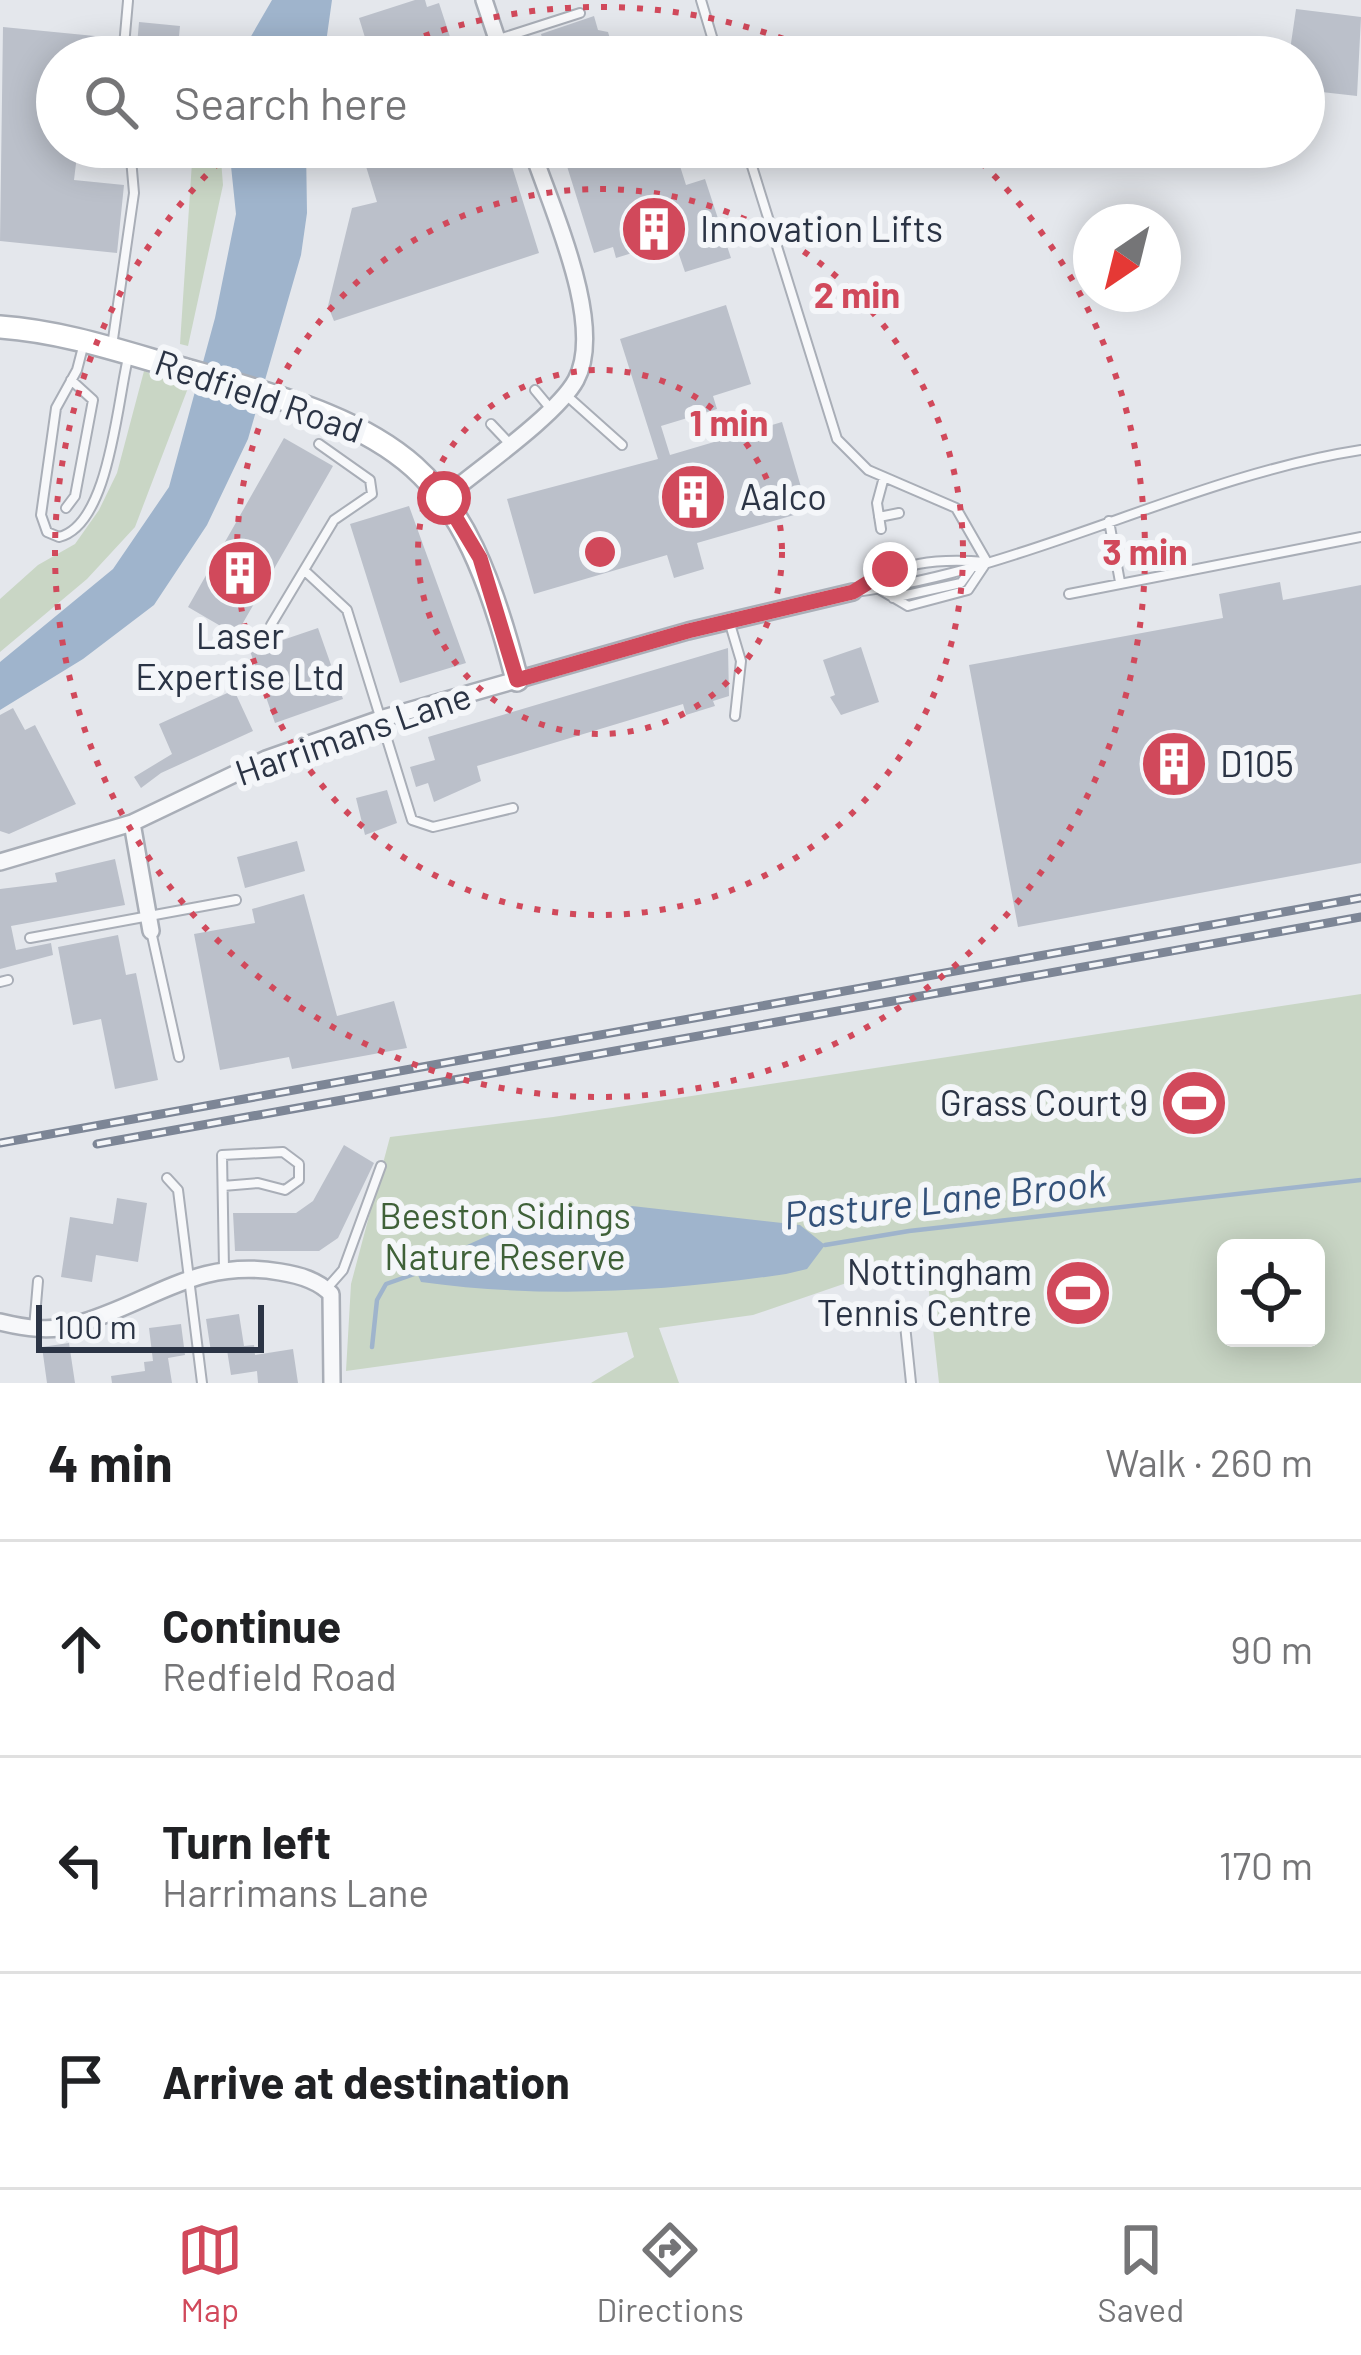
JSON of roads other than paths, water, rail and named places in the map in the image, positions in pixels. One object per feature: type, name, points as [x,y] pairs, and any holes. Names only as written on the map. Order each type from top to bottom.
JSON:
[{"type":"street","points":[[484,0],[496,36]]},
{"type":"street","points":[[444,498],[566,395],[582,366],[585,322],[537,168]]},
{"type":"street","name":"Redfield Road","points":[[0,327],[121,349],[299,402],[370,432],[444,498],[480,558],[517,680]]},
{"type":"street","name":"Harrimans Lane","points":[[0,862],[132,824],[266,759],[380,719],[730,621],[853,592]]},
{"type":"street","points":[[132,824],[150,924]]},
{"type":"street","points":[[0,1322],[34,1329],[75,1325],[187,1278],[224,1270],[268,1270],[327,1288],[333,1308],[332,1383]]},
{"type":"lane","points":[[701,0],[712,36]]},
{"type":"lane","points":[[125,36],[128,1]]},
{"type":"lane","points":[[529,36],[580,13]]},
{"type":"lane","points":[[84,340],[56,408],[40,515],[47,532],[59,537],[78,527],[104,484],[121,349],[134,193],[132,168]]},
{"type":"lane","points":[[752,168],[831,428],[856,462],[956,508],[987,562],[968,590],[908,606],[878,589]]},
{"type":"lane","points":[[66,508],[75,496],[93,400],[71,380]]},
{"type":"lane","points":[[535,390],[550,408]]},
{"type":"lane","points":[[566,395],[622,445]]},
{"type":"lane","points":[[491,424],[509,443]]},
{"type":"lane","points":[[272,625],[334,520],[371,494],[370,480],[320,444]]},
{"type":"lane","name":"Harrimans Lane","points":[[853,592],[972,568],[1109,521],[1361,450]]},
{"type":"lane","points":[[881,529],[884,477]]},
{"type":"lane","points":[[879,517],[899,513]]},
{"type":"lane","points":[[1109,521],[1120,582]]},
{"type":"lane","points":[[1069,594],[1361,537]]},
{"type":"lane","name":"Harrimans Lane","points":[[853,592],[890,569],[921,561],[987,562]]},
{"type":"lane","points":[[893,598],[961,583],[972,568]]},
{"type":"lane","points":[[305,571],[347,610],[412,820],[433,827],[513,808]]},
{"type":"lane","points":[[730,621],[741,662],[735,716]]},
{"type":"lane","points":[[30,938],[150,924],[236,900]]},
{"type":"lane","points":[[150,924],[179,1057]]},
{"type":"lane","points":[[223,1186],[267,1184],[285,1190],[298,1180],[299,1164],[283,1152],[222,1155],[224,1270]]},
{"type":"lane","points":[[327,1288],[343,1270],[381,1166]]},
{"type":"lane","points":[[167,1178],[178,1190],[202,1383]]},
{"type":"lane","points":[[34,1329],[38,1281]]},
{"type":"lane","points":[[905,1325],[911,1383]]},
{"type":"water","points":[[272,0],[332,0],[327,36],[251,36]]},
{"type":"water","points":[[231,168],[306,168],[301,255],[248,439],[207,525],[154,605],[83,659],[0,710],[0,662],[113,569],[169,487],[215,318],[236,214]]},
{"type":"water","points":[[632,1206],[800,1225],[825,1245],[807,1269],[649,1289],[558,1292],[467,1287],[421,1282],[414,1266],[534,1219]]},
{"type":"waterway","name":"Pasture Lane Brook","points":[[825,1245],[909,1231],[1361,1180]]},
{"type":"waterway","name":"Pasture Lane Brook","points":[[372,1347],[377,1300],[386,1284],[420,1272]]},
{"type":"railway","points":[[0,1143],[1361,898]]},
{"type":"railway","points":[[97,1144],[1361,917]]},
{"type":"place","name":"Innovation Lifts","points":[[654,229]]},
{"type":"place","name":"Aalco","points":[[693,497]]},
{"type":"place","name":"Laser Expertise Ltd","points":[[240,573]]},
{"type":"place","name":"D105","points":[[1174,764]]},
{"type":"place","name":"Grass Court 9","points":[[1194,1103]]},
{"type":"place","name":"Nottingham Tennis Centre","points":[[1078,1293]]},
{"type":"park label","name":"Beeston Sidings Nature Reserve","points":[[505,1236]]}]
